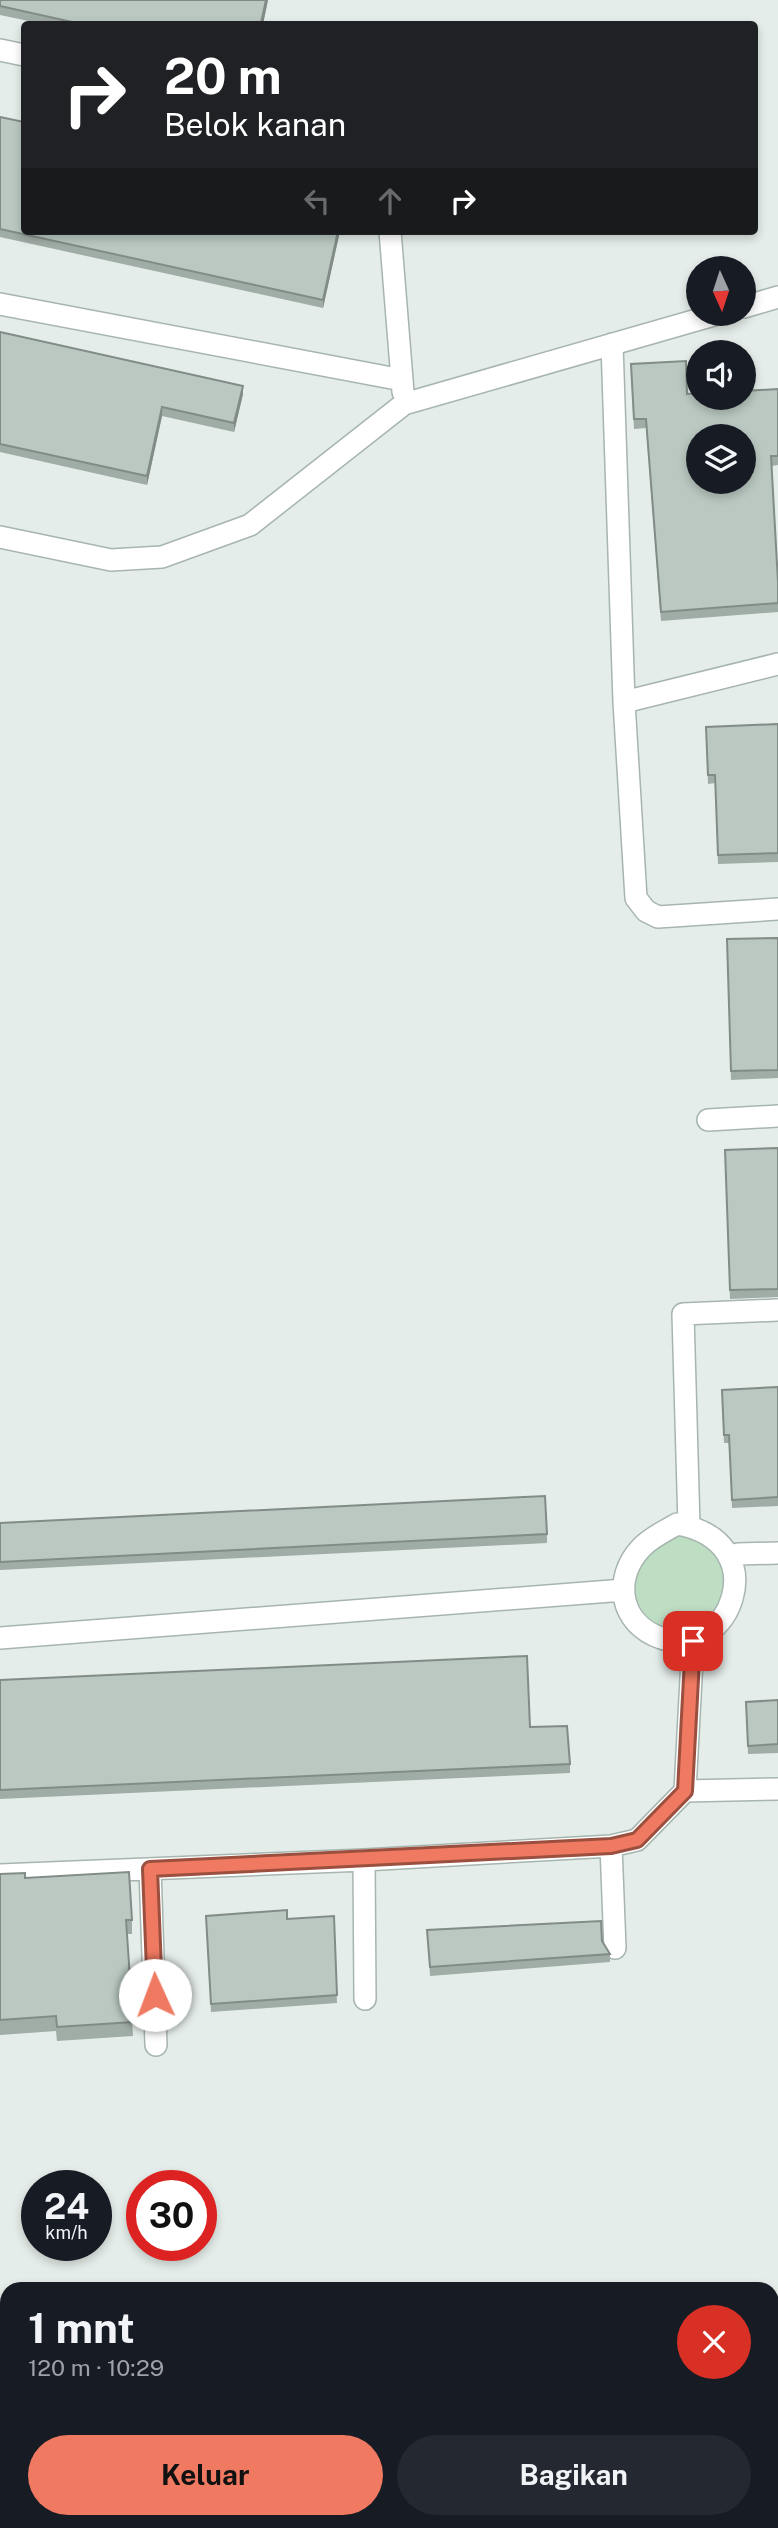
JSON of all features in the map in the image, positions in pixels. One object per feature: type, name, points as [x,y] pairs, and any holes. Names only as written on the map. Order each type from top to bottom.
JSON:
[{"type":"street","points":[[0,50],[21,54]]},
{"type":"street","points":[[390,235],[404,404]]},
{"type":"street","points":[[756,303],[778,297]]},
{"type":"street","points":[[0,304],[402,380]]},
{"type":"street","points":[[0,537],[111,560],[162,558],[250,525],[404,404],[686,323]]},
{"type":"street","points":[[612,344],[624,702],[636,898],[646,911],[657,917],[778,909]]},
{"type":"street","points":[[624,702],[778,664]]},
{"type":"street","points":[[708,1120],[778,1116]]},
{"type":"street","points":[[689,1526],[683,1314],[778,1310]]},
{"type":"street","points":[[677,1524],[689,1526],[704,1528],[720,1537],[738,1554],[744,1574],[736,1605],[715,1631],[693,1641],[661,1638],[640,1627],[625,1610],[624,1590],[628,1569],[642,1547],[677,1524]]},
{"type":"street","points":[[738,1554],[778,1553]]},
{"type":"street","points":[[0,1638],[624,1590]]},
{"type":"street","points":[[0,1875],[364,1860],[611,1846],[637,1840],[685,1791],[693,1641]]},
{"type":"street","points":[[685,1791],[778,1788]]},
{"type":"street","points":[[611,1846],[615,1948]]},
{"type":"street","points":[[364,1860],[365,1999]]},
{"type":"street","points":[[150,1869],[156,2045]]},
{"type":"green space","points":[[677,1524],[744,1564],[744,1574],[729,1615],[661,1638],[624,1590],[625,1580]]},
{"type":"building","points":[[0,0],[266,0],[261,21],[68,21],[0,6]]},
{"type":"building","points":[[0,117],[21,121],[21,234],[0,229]]},
{"type":"building","points":[[27,235],[337,235],[323,300]]},
{"type":"building","points":[[0,332],[243,386],[234,423],[162,407],[147,476],[0,444]]},
{"type":"building","points":[[686,361],[686,410],[756,410],[756,390],[778,389],[778,456],[771,456],[778,603],[661,612],[646,419],[634,419],[631,364]]},
{"type":"building","points":[[778,724],[778,853],[718,855],[715,775],[708,775],[706,727]]},
{"type":"building","points":[[778,938],[778,1070],[731,1071],[727,939]]},
{"type":"building","points":[[778,1148],[778,1289],[730,1290],[725,1150]]},
{"type":"building","points":[[778,1387],[778,1497],[732,1500],[729,1435],[724,1435],[722,1390]]},
{"type":"building","points":[[545,1496],[547,1534],[0,1562],[0,1523]]},
{"type":"building","points":[[527,1656],[530,1727],[567,1726],[570,1764],[0,1790],[0,1680]]},
{"type":"building","points":[[778,1700],[778,1744],[748,1746],[746,1702]]},
{"type":"building","points":[[129,1872],[132,1920],[126,1920],[133,2022],[57,2027],[56,2016],[0,2020],[0,1874],[25,1873],[25,1878]]},
{"type":"building","points":[[287,1910],[287,1919],[334,1916],[337,1995],[211,2004],[206,1916]]},
{"type":"building","points":[[601,1921],[602,1941],[610,1954],[430,1967],[427,1930]]},
{"type":"route","points":[[155,1995],[150,1869],[501,1853],[611,1846],[637,1840],[685,1791],[693,1641]]}]
